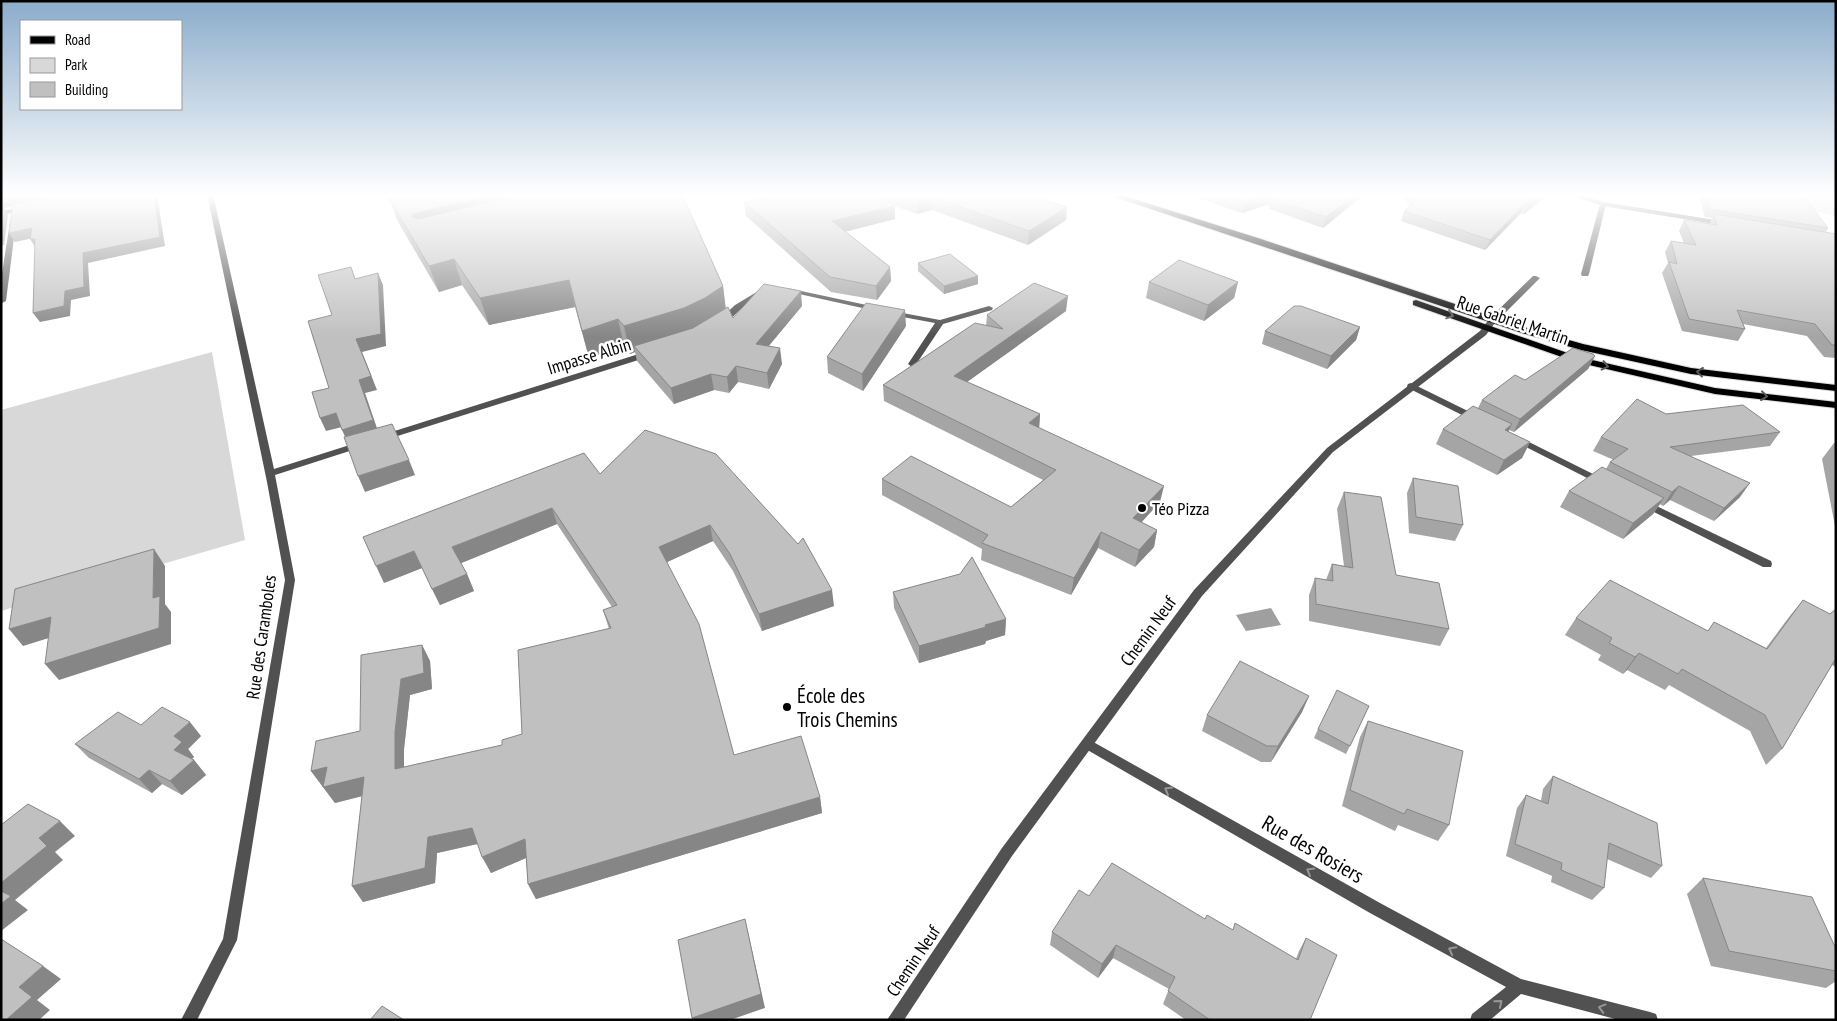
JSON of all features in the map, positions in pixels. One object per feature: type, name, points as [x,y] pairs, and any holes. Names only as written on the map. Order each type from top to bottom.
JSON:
[{"type":"main road","name":"Rue Gabriel Martin","points":[[1241,242],[1490,324],[1580,347],[1651,364],[1691,371],[1836,388]]},
{"type":"main road","name":"Rue Gabriel Martin","points":[[1490,324],[1576,359],[1715,391],[1836,405]]},
{"type":"street","points":[[2,301],[10,242]]},
{"type":"street","name":"Rue des Caramboles","points":[[189,1020],[230,940],[290,580],[270,473],[220,242]]},
{"type":"street","points":[[1585,274],[1593,242]]},
{"type":"street","name":"Chemin Neuf","points":[[895,1020],[1007,852],[1198,593],[1330,450],[1411,386],[1484,333],[1490,324],[1536,278]]},
{"type":"street","points":[[714,328],[754,296],[773,290],[940,322],[989,308]]},
{"type":"street","points":[[912,364],[940,322]]},
{"type":"street","name":"Impasse Albin","points":[[374,440],[658,351]]},
{"type":"street","points":[[1411,386],[1482,422]]},
{"type":"street","points":[[1509,435],[1616,489]]},
{"type":"street","points":[[270,473],[364,443]]},
{"type":"street","points":[[1634,498],[1767,564]]},
{"type":"street","name":"Rue des Rosiers","points":[[1088,744],[1375,908],[1519,986],[1650,1020]]},
{"type":"street","points":[[1478,1020],[1519,986]]},
{"type":"green space","points":[[212,352],[245,540],[1,611],[1,410]]},
{"type":"shaded area","points":[[1271,608],[1281,625],[1246,631],[1236,615]]},
{"type":"building","points":[[35,242],[138,242],[83,253],[84,287],[65,291],[64,306],[33,313]]},
{"type":"building","points":[[415,242],[703,242],[723,286],[705,298],[684,308],[624,326],[618,319],[582,331],[569,280],[480,298],[454,259],[429,266]]},
{"type":"building","points":[[789,242],[858,242],[890,267],[876,286],[830,277]]},
{"type":"building","points":[[1671,242],[1696,245],[1694,242],[1836,242],[1836,345],[1832,345],[1815,324],[1737,310],[1745,329],[1689,319],[1669,262],[1677,264]]},
{"type":"building","points":[[950,254],[978,276],[944,286],[918,263]]},
{"type":"building","points":[[1179,260],[1238,282],[1208,305],[1149,282]]},
{"type":"building","points":[[351,267],[355,279],[378,273],[381,334],[356,339],[371,376],[359,380],[373,420],[342,430],[336,413],[320,418],[312,392],[329,388],[308,321],[332,315],[318,275]]},
{"type":"building","points":[[1034,283],[1068,296],[954,376],[1040,414],[1029,423],[1164,486],[1133,518],[1157,530],[1139,550],[1101,532],[1074,578],[982,543],[988,535],[882,479],[911,456],[1011,507],[1056,470],[883,385],[975,323],[1003,329],[987,315]]},
{"type":"building","points":[[764,284],[801,291],[756,344],[780,348],[767,373],[736,366],[727,377],[711,374],[671,388],[634,346],[693,328],[728,307],[733,318]]},
{"type":"building","points":[[866,303],[905,310],[862,374],[827,357]]},
{"type":"building","points":[[1294,306],[1301,306],[1360,327],[1331,356],[1265,331]]},
{"type":"building","points":[[1573,348],[1595,356],[1520,419],[1482,400],[1515,375],[1525,380]]},
{"type":"building","points":[[1637,399],[1666,414],[1743,405],[1780,432],[1670,447],[1750,483],[1724,508],[1679,486],[1672,492],[1610,462],[1628,449],[1601,437]]},
{"type":"building","points":[[1473,406],[1512,424],[1505,430],[1530,442],[1504,460],[1443,429]]},
{"type":"building","points":[[392,424],[409,460],[358,476],[344,437]]},
{"type":"building","points":[[645,430],[716,454],[798,544],[803,538],[832,590],[759,614],[730,554],[710,525],[659,547],[699,624],[734,755],[801,736],[820,797],[528,884],[525,839],[482,857],[472,828],[428,837],[425,868],[352,886],[364,777],[323,787],[327,767],[311,771],[316,741],[360,731],[361,655],[422,645],[424,673],[401,679],[395,732],[395,769],[502,745],[502,740],[522,734],[518,650],[611,628],[603,610],[617,605],[552,508],[452,547],[467,574],[432,589],[414,551],[376,566],[363,537],[584,453],[600,474]]},
{"type":"building","points":[[1602,467],[1664,498],[1633,523],[1569,491]]},
{"type":"building","points":[[1413,478],[1458,486],[1463,525],[1416,517]]},
{"type":"building","points":[[1344,492],[1381,497],[1396,575],[1439,583],[1449,629],[1316,604],[1315,578],[1333,581],[1332,564],[1353,568]]},
{"type":"building","points":[[154,549],[153,598],[160,596],[159,628],[45,664],[51,617],[9,629],[15,589]]},
{"type":"building","points":[[972,557],[1006,619],[985,625],[986,627],[919,646],[893,592],[960,574]]},
{"type":"building","points":[[1610,580],[1708,631],[1714,622],[1767,649],[1803,600],[1830,614],[1836,609],[1836,658],[1782,749],[1765,715],[1682,669],[1678,674],[1639,653],[1635,657],[1609,643],[1612,638],[1576,618]]},
{"type":"building","points":[[1240,661],[1309,696],[1278,746],[1267,746],[1207,715]]},
{"type":"building","points":[[1337,690],[1369,706],[1350,746],[1318,729]]},
{"type":"building","points":[[162,707],[190,722],[174,736],[182,742],[174,750],[194,760],[170,781],[149,770],[139,779],[75,744],[118,712],[141,725]]},
{"type":"building","points":[[1368,721],[1463,751],[1449,825],[1407,809],[1404,814],[1350,790]]},
{"type":"building","points":[[1553,776],[1657,823],[1662,866],[1609,843],[1604,888],[1561,870],[1562,863],[1515,844],[1526,795],[1548,804]]},
{"type":"building","points":[[28,804],[60,821],[39,838],[47,846],[1,883],[1,825]]},
{"type":"building","points":[[1112,863],[1205,919],[1207,915],[1233,930],[1235,923],[1298,960],[1306,938],[1337,955],[1310,1020],[1210,1020],[1168,991],[1175,977],[1116,945],[1102,964],[1052,932],[1079,890],[1089,896]]},
{"type":"building","points":[[1703,878],[1812,897],[1836,949],[1836,971],[1729,951]]},
{"type":"building","points":[[1,891],[11,896],[1,904]]},
{"type":"building","points":[[745,919],[761,994],[692,1018],[678,940]]},
{"type":"building","points":[[1,939],[43,966],[19,987],[32,997],[6,1020],[1,1020]]},
{"type":"building","points":[[382,1006],[404,1020],[370,1020]]},
{"type":"place","name":"Téo Pizza","points":[[1142,508]]},
{"type":"place","name":"École des Trois Chemins","points":[[787,707]]}]
